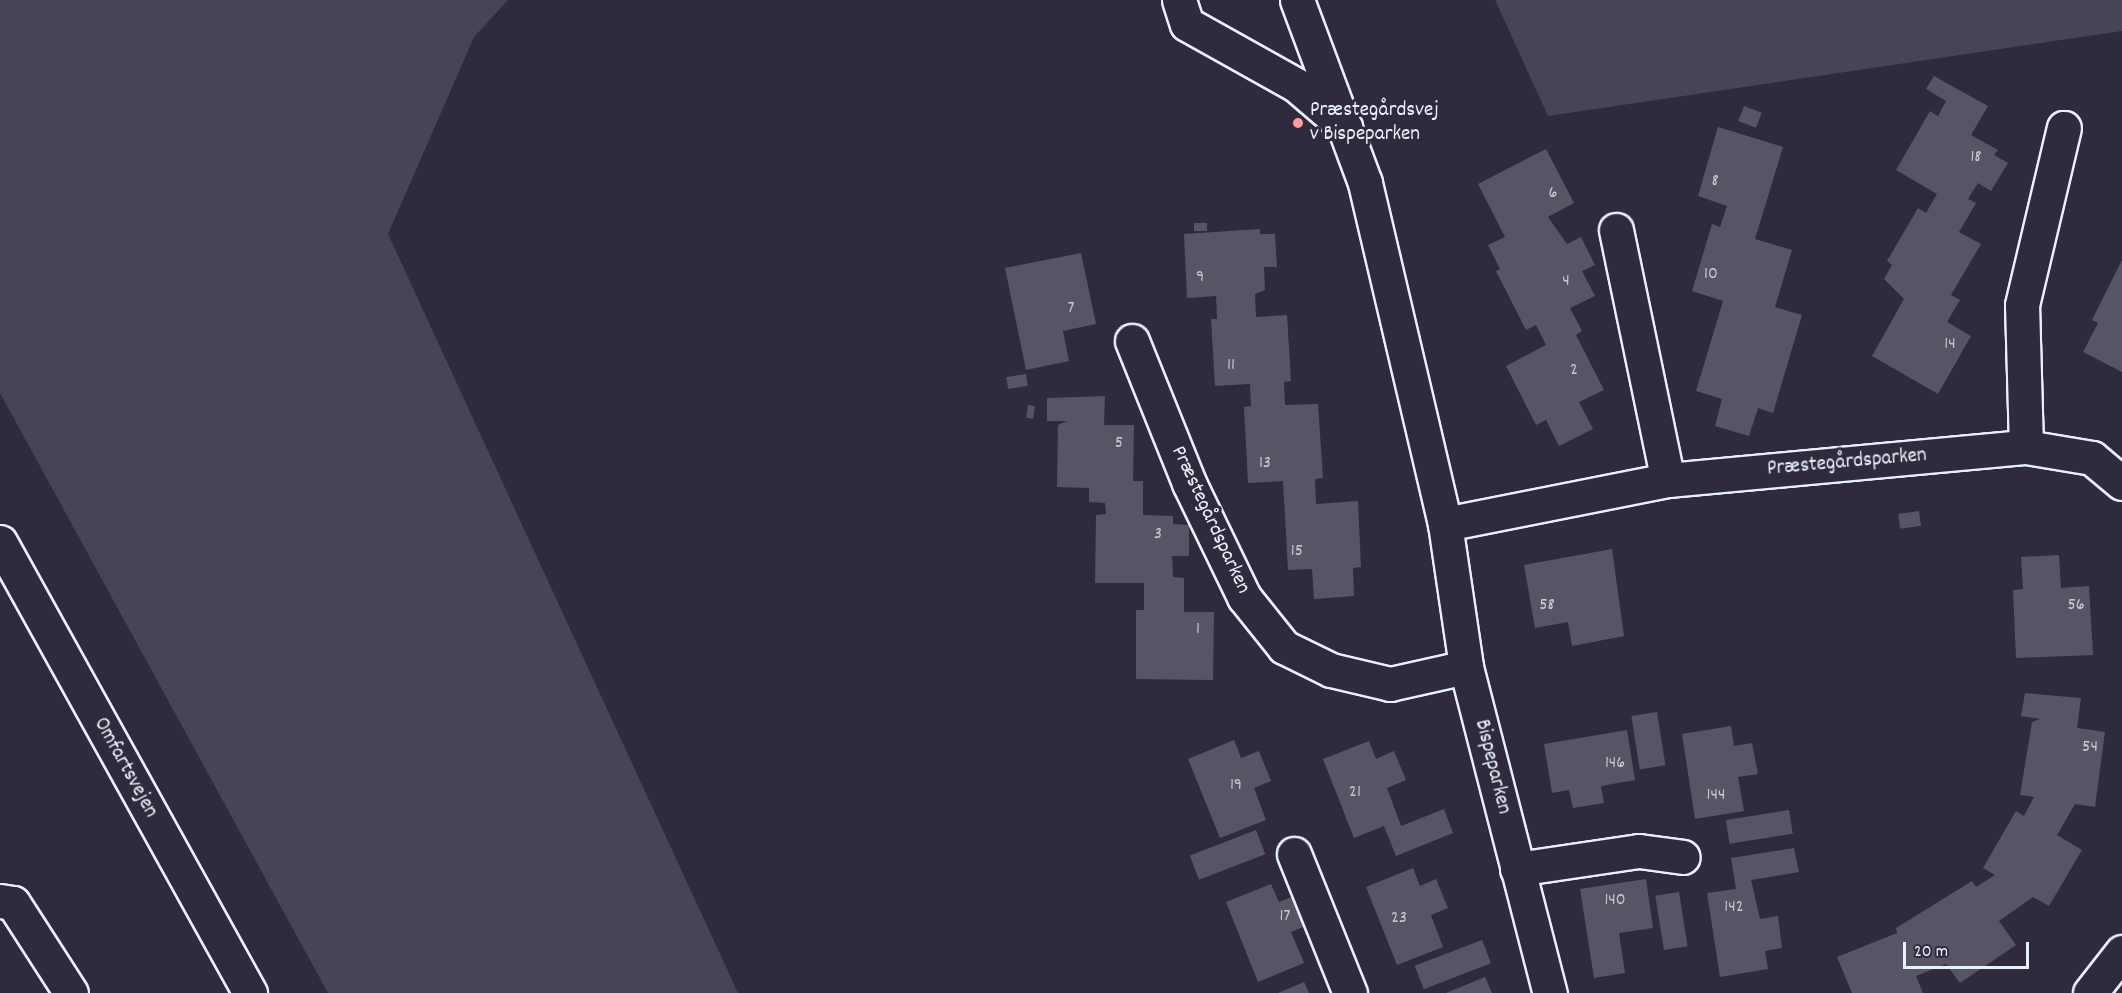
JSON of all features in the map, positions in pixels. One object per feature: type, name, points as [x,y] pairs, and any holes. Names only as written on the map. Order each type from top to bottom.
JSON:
[{"type":"main road","points":[[1179,0],[1186,24],[1296,85],[1349,131]]},
{"type":"main road","points":[[1297,0],[1349,131],[1365,183],[1445,524],[1466,667]]},
{"type":"main road","points":[[2026,447],[2022,305],[2064,128]]},
{"type":"main road","points":[[1616,230],[1668,480]]},
{"type":"main road","name":"Præstegårdsparken","points":[[1132,341],[1189,483],[1244,597],[1284,647],[1331,670],[1390,684],[1466,667]]},
{"type":"main road","name":"Præstegårdsparken","points":[[1445,524],[1668,480],[2026,447],[2092,458],[2122,483]]},
{"type":"main road","name":"Omfartsvejen","points":[[0,542],[250,993]]},
{"type":"main road","name":"Bispeparken","points":[[1466,667],[1550,993]]},
{"type":"main road","points":[[1517,868],[1639,851],[1683,857]]},
{"type":"main road","points":[[1294,854],[1350,993]]},
{"type":"main road","points":[[0,901],[14,903],[71,993]]},
{"type":"main road","points":[[2090,993],[2122,952]]},
{"type":"shaded area","points":[[0,0],[508,0],[474,37],[388,234],[738,993],[328,993],[0,393]]},
{"type":"shaded area","points":[[1495,0],[2122,0],[2122,31],[1548,116]]},
{"type":"building","points":[[1934,76],[1988,106],[1971,135],[1998,150],[1994,155],[2008,163],[1991,191],[1978,183],[1968,199],[1976,203],[1959,232],[1981,244],[1951,295],[1960,300],[1947,322],[1971,336],[1938,394],[1872,356],[1904,299],[1884,279],[1892,265],[1887,261],[1918,208],[1926,213],[1937,194],[1896,170],[1930,111],[1938,116],[1946,101],[1926,89]]},
{"type":"building","points":[[1744,106],[1762,113],[1756,128],[1738,121]]},
{"type":"building","points":[[1718,127],[1783,147],[1755,239],[1792,250],[1775,307],[1802,315],[1773,413],[1758,408],[1749,436],[1715,426],[1722,399],[1696,391],[1723,301],[1692,291],[1712,224],[1720,227],[1727,206],[1698,196]]},
{"type":"building","points":[[1546,149],[1574,203],[1548,217],[1567,244],[1581,237],[1595,265],[1582,271],[1595,296],[1570,308],[1582,331],[1576,335],[1604,390],[1579,402],[1593,429],[1559,446],[1546,420],[1536,425],[1506,366],[1546,345],[1536,325],[1526,330],[1496,271],[1500,269],[1488,245],[1505,237],[1478,184]]},
{"type":"building","points":[[1194,223],[1207,223],[1207,231],[1194,231]]},
{"type":"building","points":[[1260,229],[1260,234],[1275,234],[1277,267],[1264,267],[1265,290],[1255,294],[1256,317],[1287,315],[1291,381],[1284,382],[1285,405],[1318,404],[1323,478],[1315,479],[1316,504],[1358,501],[1361,567],[1353,568],[1354,596],[1314,599],[1312,569],[1288,570],[1283,481],[1248,483],[1244,407],[1251,406],[1250,384],[1215,386],[1211,319],[1217,319],[1216,296],[1187,298],[1184,234]]},
{"type":"building","points":[[1081,253],[1096,324],[1063,331],[1069,361],[1026,370],[1005,268]]},
{"type":"building","points":[[2122,260],[2122,372],[2083,352],[2098,323],[2092,320]]},
{"type":"building","points":[[1026,374],[1028,386],[1008,389],[1006,377]]},
{"type":"building","points":[[1105,396],[1104,425],[1134,425],[1133,481],[1143,481],[1143,515],[1173,516],[1173,524],[1189,525],[1189,556],[1172,556],[1173,577],[1184,578],[1184,612],[1214,612],[1213,680],[1136,679],[1136,610],[1144,610],[1144,583],[1095,583],[1096,515],[1106,514],[1105,503],[1089,502],[1089,488],[1057,487],[1058,425],[1067,421],[1047,421],[1047,398]]},
{"type":"building","points":[[1028,405],[1035,406],[1033,419],[1026,418]]},
{"type":"building","points":[[1919,511],[1921,526],[1900,529],[1898,514]]},
{"type":"building","points":[[1612,549],[1624,636],[1572,646],[1568,622],[1535,628],[1524,565]]},
{"type":"building","points":[[2059,555],[2061,588],[2089,586],[2093,655],[2016,658],[2013,590],[2023,589],[2021,557]]},
{"type":"building","points":[[2025,693],[2081,698],[2077,728],[2105,732],[2095,807],[2075,804],[2057,835],[2082,850],[2049,906],[2033,897],[1999,921],[2016,945],[1960,983],[1946,964],[1916,976],[1923,993],[1852,993],[1837,957],[1897,933],[1896,928],[1972,881],[1976,887],[1995,875],[1983,868],[2016,811],[2024,816],[2034,797],[2020,795],[2032,722],[2040,719],[2021,716]]},
{"type":"building","points":[[1657,712],[1665,765],[1640,769],[1631,716]]},
{"type":"building","points":[[1731,726],[1734,746],[1752,743],[1758,774],[1738,777],[1744,811],[1695,819],[1682,734]]},
{"type":"building","points":[[1627,730],[1635,780],[1601,786],[1604,803],[1573,808],[1569,790],[1552,793],[1544,744]]},
{"type":"building","points":[[1234,740],[1241,758],[1259,751],[1271,781],[1254,788],[1266,820],[1220,838],[1188,759]]},
{"type":"building","points":[[1369,741],[1376,759],[1394,751],[1406,780],[1387,788],[1401,826],[1444,809],[1453,833],[1396,856],[1384,826],[1354,838],[1323,759]]},
{"type":"building","points":[[1789,810],[1793,834],[1730,844],[1726,820]]},
{"type":"building","points":[[1256,830],[1265,854],[1199,880],[1190,855]]},
{"type":"building","points":[[1794,848],[1799,872],[1751,880],[1760,919],[1778,916],[1782,948],[1765,951],[1768,969],[1720,977],[1707,893],[1736,889],[1731,858]]},
{"type":"building","points":[[1413,868],[1420,886],[1436,879],[1448,908],[1431,915],[1443,947],[1397,965],[1366,887]]},
{"type":"building","points":[[1646,879],[1653,928],[1619,933],[1625,973],[1594,978],[1580,889]]},
{"type":"building","points":[[1271,884],[1279,902],[1296,895],[1308,925],[1291,932],[1304,963],[1258,982],[1226,902]]},
{"type":"building","points":[[1679,892],[1688,946],[1664,950],[1655,896]]},
{"type":"building","points":[[1482,940],[1491,963],[1424,989],[1415,966]]},
{"type":"building","points":[[1485,977],[1492,993],[1446,993]]},
{"type":"building","points":[[1304,982],[1309,993],[1278,993]]},
{"type":"place","name":"Præstegårdsvej v Bispeparken","points":[[1298,123]]}]
